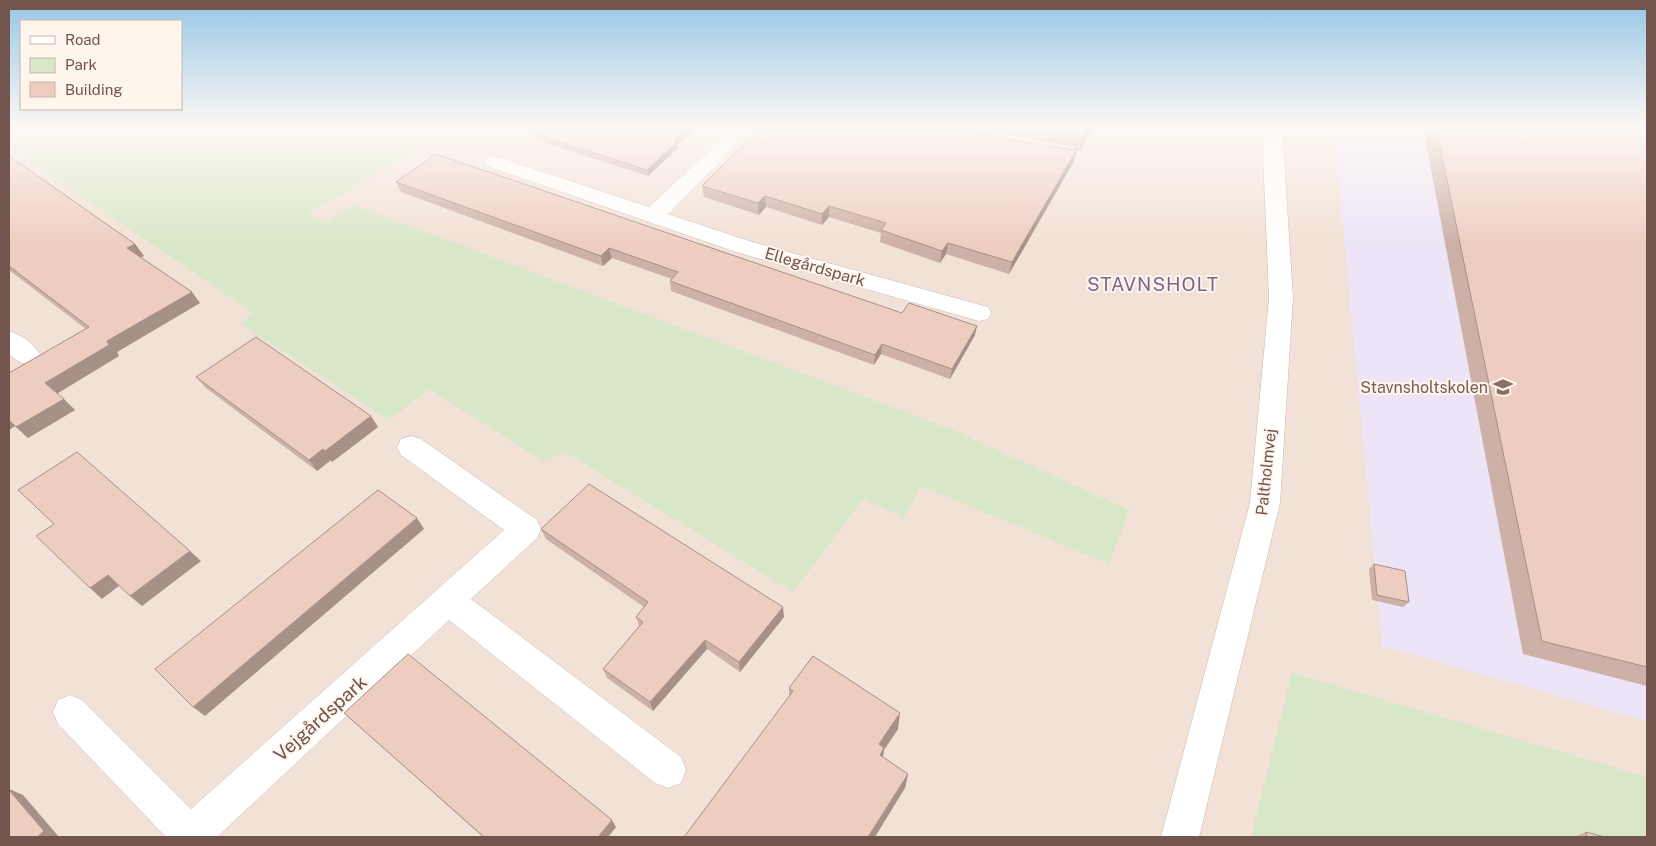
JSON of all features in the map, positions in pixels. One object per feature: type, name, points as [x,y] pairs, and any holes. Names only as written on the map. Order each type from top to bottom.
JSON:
[{"type":"street","name":"Ellegårdspark","points":[[507,166],[744,247],[979,313]]},
{"type":"street","points":[[652,216],[704,166]]},
{"type":"street","name":"Paltholmvej","points":[[1180,837],[1265,503],[1281,298],[1274,166]]},
{"type":"street","points":[[9,340],[28,356]]},
{"type":"street","name":"Vejgårdspark","points":[[70,712],[190,836],[526,528],[411,447]]},
{"type":"street","points":[[448,600],[668,770]]},
{"type":"shaded area","points":[[9,166],[1647,166],[1647,837],[9,837]]},
{"type":"shaded area","name":"Stavnsholtskolen","points":[[1338,166],[1647,166],[1647,721],[1382,646]]},
{"type":"green space","points":[[38,166],[388,166],[308,214],[324,223],[354,205],[951,429],[1129,510],[1109,564],[921,486],[904,517],[863,499],[793,592],[565,452],[543,461],[429,389],[389,420],[241,324],[253,313]]},
{"type":"green space","points":[[1292,673],[1647,777],[1647,837],[1251,837]]},
{"type":"building","points":[[9,166],[24,166],[135,244],[127,248],[192,292],[107,341],[109,345],[45,383],[64,399],[16,427],[9,420],[9,373],[89,327],[9,266]]},
{"type":"building","points":[[418,166],[473,166],[902,313],[909,303],[977,326],[952,369],[882,344],[875,355],[670,281],[678,272],[609,248],[601,256],[396,182]]},
{"type":"building","points":[[636,166],[651,166],[647,170]]},
{"type":"building","points":[[722,166],[1067,166],[1012,262],[948,243],[942,251],[881,230],[886,223],[829,206],[822,214],[765,196],[758,203],[702,186]]},
{"type":"building","points":[[1444,166],[1647,166],[1647,667],[1542,641]]},
{"type":"building","points":[[256,337],[371,416],[325,451],[323,449],[309,460],[196,377]]},
{"type":"building","points":[[77,452],[190,551],[130,596],[108,575],[90,588],[36,536],[54,524],[18,490]]},
{"type":"building","points":[[589,484],[783,607],[739,662],[705,640],[650,702],[603,669],[643,622],[636,617],[648,602],[541,529]]},
{"type":"building","points":[[378,490],[417,518],[193,707],[155,669]]},
{"type":"building","points":[[1374,564],[1405,571],[1409,602],[1377,595]]},
{"type":"building","points":[[408,654],[612,820],[598,837],[484,837],[344,713]]},
{"type":"building","points":[[813,656],[900,713],[879,744],[884,748],[880,755],[908,774],[868,837],[684,837],[793,691],[789,688]]},
{"type":"building","points":[[9,790],[44,831],[37,837],[9,837]]},
{"type":"building","points":[[1586,832],[1605,837],[1587,837]]},
{"type":"place","name":"Stavnsholtskolen","points":[[1503,387]]},
{"type":"district","name":"STAVNSHOLT","points":[[1153,284]]}]
